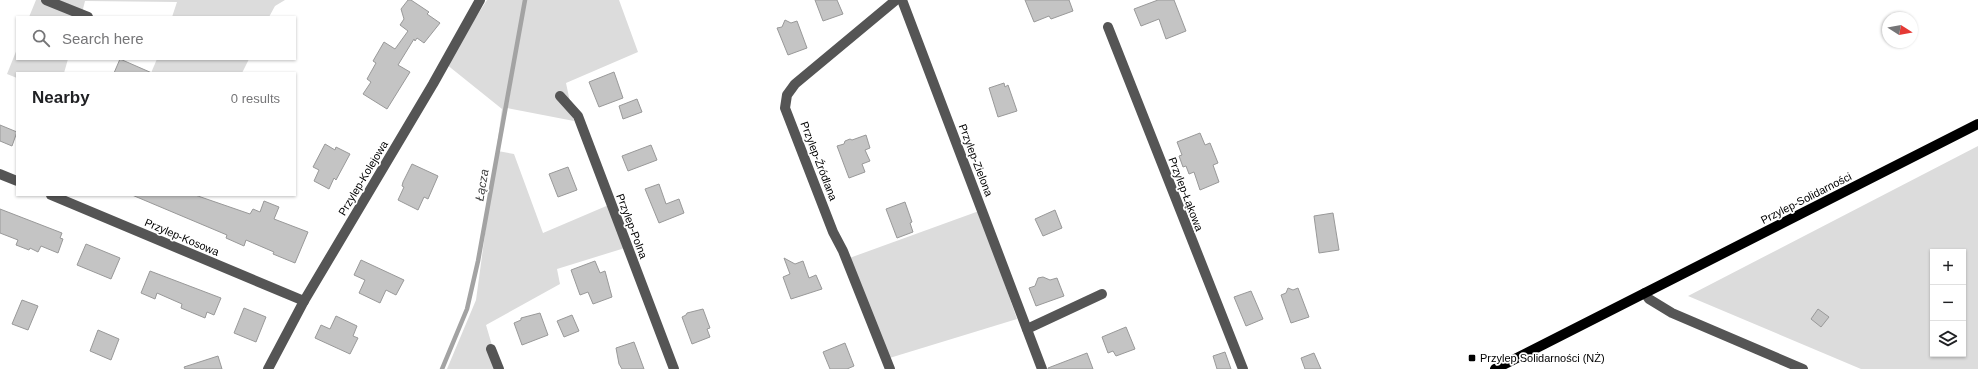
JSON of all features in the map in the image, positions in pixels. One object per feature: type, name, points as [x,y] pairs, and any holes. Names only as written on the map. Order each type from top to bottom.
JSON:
[{"type":"main road","name":"Przylep-Solidarności","points":[[1495,369],[1978,124]]},
{"type":"street","points":[[46,0],[86,16]]},
{"type":"street","name":"Przylep-Kolejowa","points":[[268,369],[304,301],[433,84],[480,0]]},
{"type":"street","name":"Przylep-Źródlana","points":[[890,369],[843,251],[833,232],[786,108],[787,95],[795,84],[896,0]]},
{"type":"street","name":"Przylep-Zielona","points":[[902,0],[1042,369]]},
{"type":"street","name":"Przylep-Łąkowa","points":[[1108,27],[1243,369]]},
{"type":"street","name":"Przylep-Polna","points":[[560,96],[578,116],[674,369]]},
{"type":"street","points":[[0,174],[16,181]]},
{"type":"street","name":"Przylep-Kosowa","points":[[53,196],[304,301]]},
{"type":"street","points":[[1645,293],[1650,299],[1672,313],[1803,369]]},
{"type":"street","points":[[1027,328],[1102,294]]},
{"type":"street","points":[[491,349],[499,369]]},
{"type":"shaded area","points":[[36,0],[285,0],[275,6],[270,16],[172,16],[177,2],[85,1],[81,16],[29,16]]},
{"type":"shaded area","points":[[487,0],[619,0],[638,52],[566,83],[574,121],[507,108],[498,151],[514,154],[543,233],[611,204],[628,247],[557,269],[560,284],[486,325],[499,369],[447,369],[476,300],[502,109],[446,64]],"holes":[[[525,6],[508,105],[507,97]]]},
{"type":"shaded area","points":[[16,52],[16,60],[68,60],[64,72],[16,72],[16,78],[7,74]]},
{"type":"shaded area","points":[[157,60],[248,60],[242,72],[151,72]]},
{"type":"shaded area","points":[[1978,146],[1978,369],[1861,369],[1688,296]]},
{"type":"shaded area","points":[[979,211],[1017,319],[883,360],[844,260]]},
{"type":"building","points":[[408,0],[411,0],[429,12],[427,14],[440,23],[424,43],[417,38],[415,41],[414,39],[398,65],[410,72],[387,109],[363,94],[371,82],[367,79],[376,63],[373,61],[384,42],[395,49],[408,31],[400,25],[404,19],[401,9]]},
{"type":"building","points":[[815,0],[837,0],[843,14],[823,21]]},
{"type":"building","points":[[1025,0],[1069,0],[1073,11],[1051,19],[1049,16],[1034,22]]},
{"type":"building","points":[[1158,0],[1174,0],[1186,31],[1166,39],[1159,19],[1141,26],[1134,9]]},
{"type":"building","points":[[785,20],[791,23],[797,21],[807,48],[788,55],[777,28],[782,27]]},
{"type":"building","points":[[120,60],[122,60],[150,72],[114,72]]},
{"type":"building","points":[[614,72],[623,98],[599,107],[589,82]]},
{"type":"building","points":[[1004,83],[1005,87],[1008,85],[1017,111],[998,117],[989,88]]},
{"type":"building","points":[[637,99],[642,112],[623,119],[619,106]]},
{"type":"building","points":[[0,125],[16,132],[12,146],[0,141]]},
{"type":"building","points":[[1200,133],[1205,145],[1210,143],[1218,163],[1213,165],[1219,182],[1200,190],[1194,172],[1189,174],[1186,166],[1183,167],[1179,156],[1182,155],[1177,142]]},
{"type":"building","points":[[866,135],[870,148],[865,150],[870,161],[862,164],[865,172],[849,178],[837,146],[844,144],[845,141],[850,139],[852,140]]},
{"type":"building","points":[[325,144],[335,150],[336,147],[350,154],[336,180],[334,178],[329,189],[314,181],[319,170],[313,167]]},
{"type":"building","points":[[651,145],[657,160],[628,171],[622,156]]},
{"type":"building","points":[[412,164],[438,176],[428,199],[424,197],[418,210],[398,200],[404,187],[402,186],[403,182]]},
{"type":"building","points":[[568,167],[577,190],[558,197],[549,174]]},
{"type":"building","points":[[659,184],[666,204],[679,199],[684,213],[659,223],[645,189]]},
{"type":"building","points":[[134,196],[198,196],[250,214],[253,209],[260,212],[264,201],[279,207],[274,219],[308,232],[295,263],[273,254],[274,252],[246,240],[244,246],[226,238],[227,235]]},
{"type":"building","points":[[905,202],[912,222],[910,223],[913,232],[897,238],[886,209]]},
{"type":"building","points":[[0,209],[62,233],[60,238],[63,239],[58,253],[41,246],[38,252],[30,248],[29,250],[16,245],[18,240],[0,233]]},
{"type":"building","points":[[1055,210],[1062,228],[1043,236],[1035,219]]},
{"type":"building","points":[[1333,213],[1339,250],[1319,253],[1314,216]]},
{"type":"building","points":[[86,244],[120,258],[111,279],[77,265]]},
{"type":"building","points":[[784,258],[795,264],[803,261],[809,278],[816,275],[822,289],[791,299],[783,277],[790,274]]},
{"type":"building","points":[[361,260],[404,280],[396,295],[386,290],[380,303],[359,293],[365,280],[354,275]]},
{"type":"building","points":[[595,261],[600,273],[605,271],[612,297],[593,304],[588,292],[580,295],[571,270]]},
{"type":"building","points":[[150,271],[221,298],[214,315],[207,312],[205,318],[181,308],[182,304],[157,293],[155,299],[141,293]]},
{"type":"building","points":[[1043,277],[1050,280],[1057,278],[1064,296],[1036,306],[1029,288],[1035,286],[1038,278]]},
{"type":"building","points":[[1288,288],[1293,290],[1298,288],[1309,317],[1291,323],[1281,295],[1286,293]]},
{"type":"building","points":[[1251,291],[1263,319],[1246,326],[1234,297]]},
{"type":"building","points":[[22,300],[38,306],[28,330],[12,324]]},
{"type":"building","points":[[244,308],[266,317],[256,342],[234,333]]},
{"type":"building","points":[[703,309],[710,328],[707,329],[710,337],[692,344],[682,317],[687,313]]},
{"type":"building","points":[[1818,309],[1829,317],[1821,327],[1811,319]]},
{"type":"building","points":[[540,313],[548,335],[522,345],[514,323],[521,320],[521,318]]},
{"type":"building","points":[[572,315],[579,331],[564,337],[557,321]]},
{"type":"building","points":[[336,316],[357,326],[353,336],[358,338],[350,354],[315,338],[321,325],[330,329]]},
{"type":"building","points":[[1126,327],[1135,349],[1116,356],[1113,351],[1108,353],[1102,337]]},
{"type":"building","points":[[98,330],[119,339],[111,360],[90,351]]},
{"type":"building","points":[[634,342],[644,369],[622,369],[619,364],[616,348]]},
{"type":"building","points":[[845,343],[854,366],[847,369],[830,369],[823,352]]},
{"type":"building","points":[[1225,352],[1231,369],[1217,369],[1213,356]]},
{"type":"building","points":[[1087,353],[1093,369],[1048,369],[1048,368]]},
{"type":"building","points":[[1314,353],[1321,369],[1305,369],[1301,358]]},
{"type":"building","points":[[218,356],[222,369],[185,369],[184,367]]},
{"type":"waterway","name":"Łącza","points":[[442,369],[467,309],[478,261],[525,0]]},
{"type":"place","name":"Przylep Solidarności (NŻ)","points":[[1472,358]]}]
